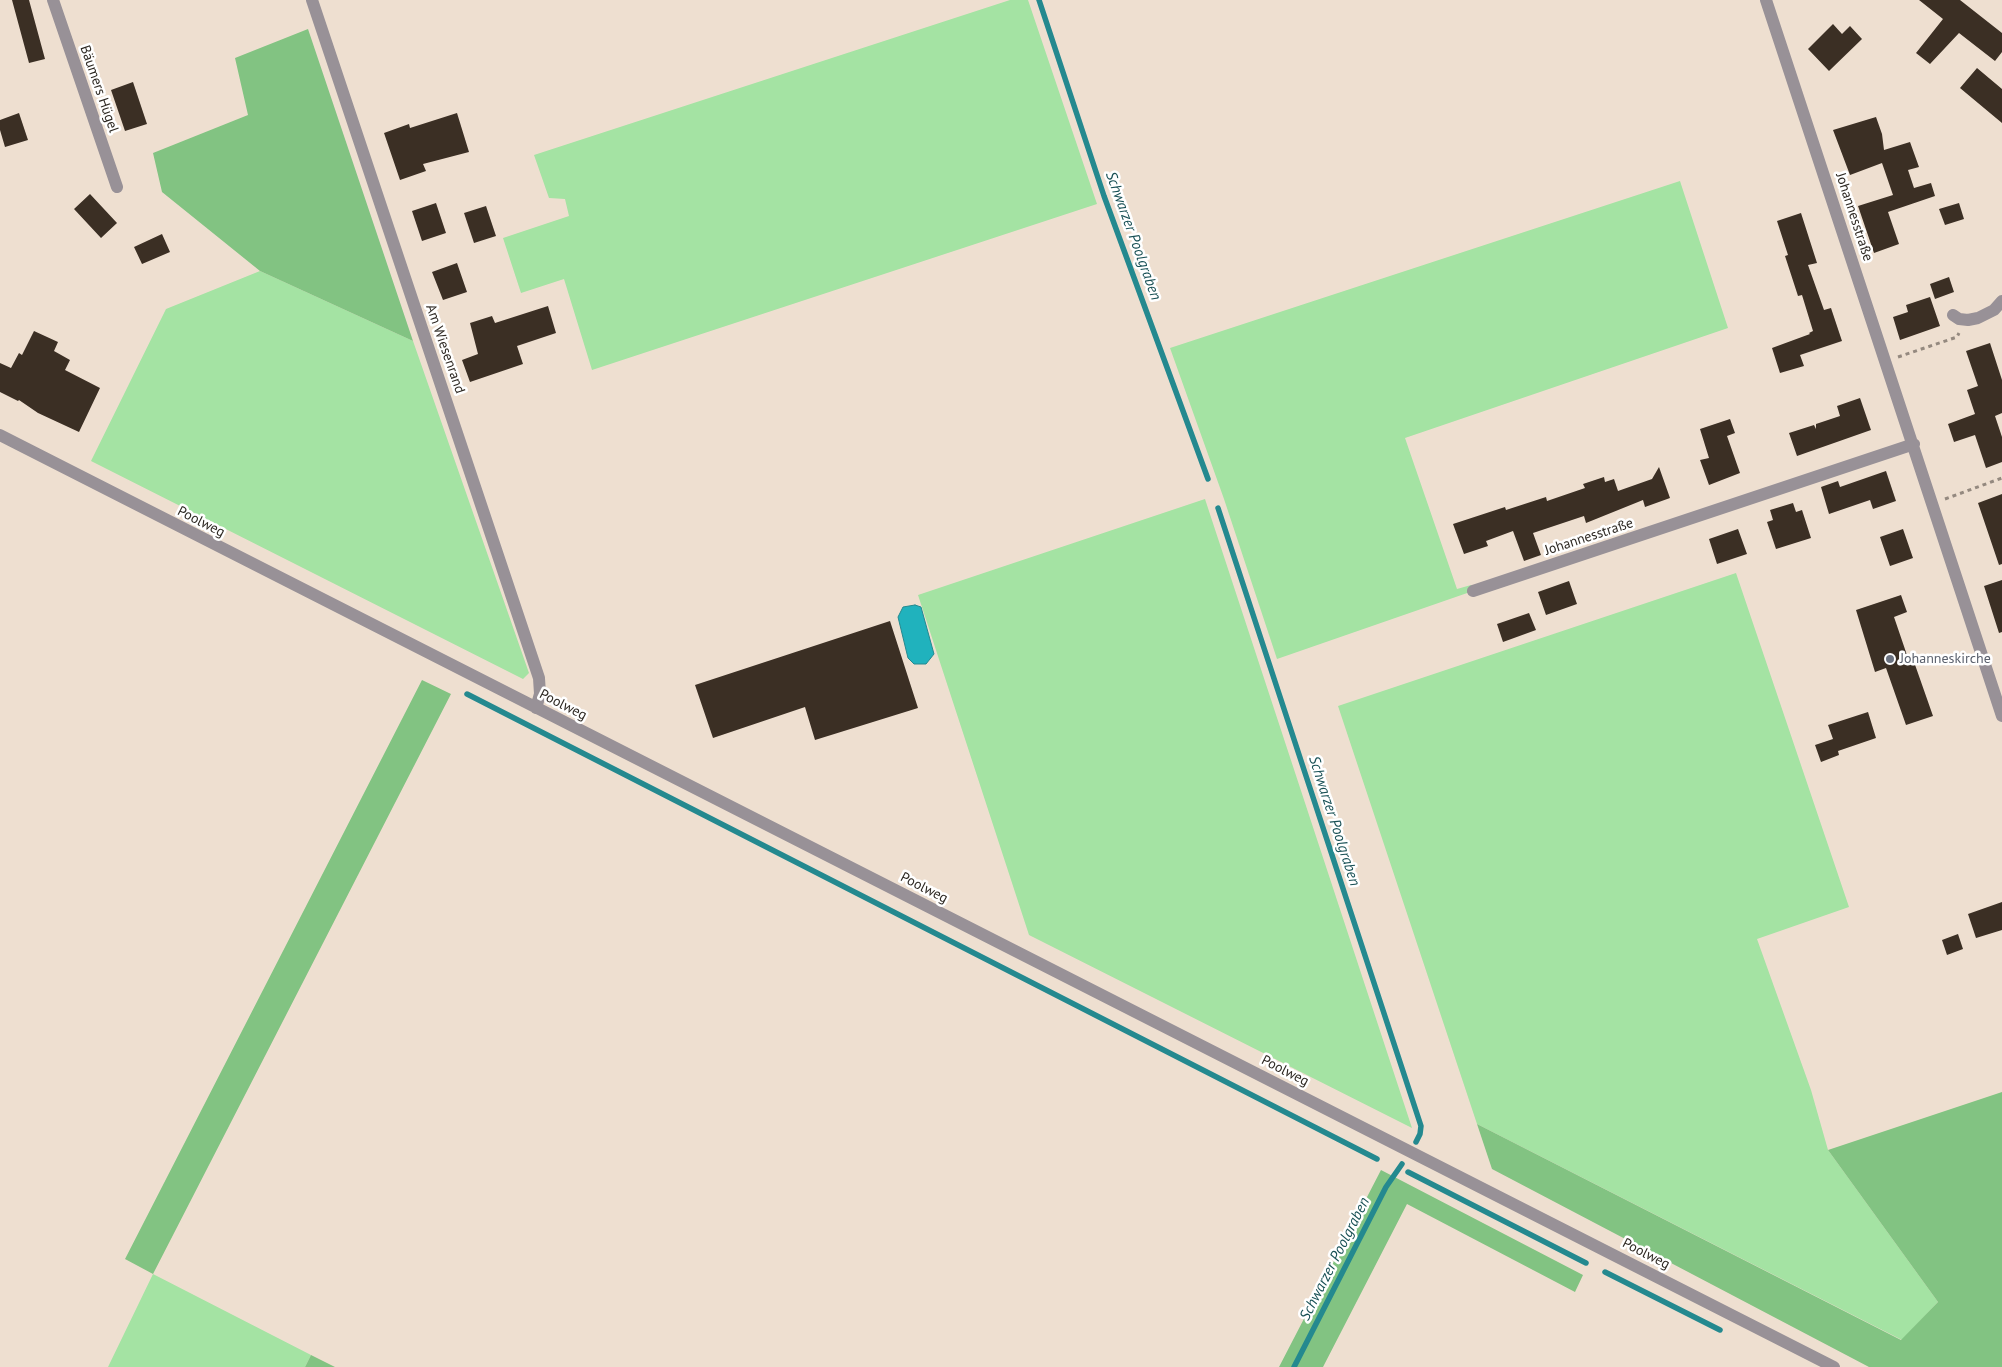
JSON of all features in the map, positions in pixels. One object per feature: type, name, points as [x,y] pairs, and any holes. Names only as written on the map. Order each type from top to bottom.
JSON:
[{"type":"street","name":"Bäumers Hügel","points":[[54,0],[117,187]]},
{"type":"street","name":"Am Wiesenrand","points":[[312,0],[539,678],[540,694],[536,708]]},
{"type":"street","name":"Johannesstraße","points":[[1766,0],[1914,444],[2002,716]]},
{"type":"street","points":[[1953,314],[1959,319],[1978,318],[1994,310],[2002,301]]},
{"type":"street","name":"Poolweg","points":[[0,435],[1834,1367]]},
{"type":"street","name":"Johannesstraße","points":[[1473,591],[1914,444]]},
{"type":"path","points":[[1886,361],[1957,337],[1968,320]]},
{"type":"path","points":[[1933,503],[2002,478]]},
{"type":"green space","points":[[1010,0],[1028,0],[1097,204],[592,370],[564,279],[521,293],[503,238],[569,216],[565,199],[549,198],[534,155]]},
{"type":"green space","points":[[308,29],[413,341],[260,271],[162,192],[153,153],[248,115],[235,58]]},
{"type":"green space","points":[[1680,181],[1728,328],[1405,438],[1457,589],[1471,585],[1473,591],[1277,659],[1224,499],[1170,348]]},
{"type":"green space","points":[[260,271],[413,341],[529,673],[523,679],[91,461],[166,309]]},
{"type":"green space","points":[[1205,499],[1412,1128],[1029,935],[918,595]]},
{"type":"green space","points":[[1736,573],[1849,907],[1757,939],[1811,1090],[1828,1150],[1938,1302],[1902,1340],[1477,1124],[1338,706]]},
{"type":"green space","points":[[422,680],[451,694],[153,1274],[125,1259]]},
{"type":"green space","points":[[2002,1092],[2002,1367],[1869,1367],[1492,1169],[1477,1124],[1901,1340],[1938,1302],[1828,1150]]},
{"type":"green space","points":[[1381,1170],[1583,1275],[1575,1292],[1407,1204],[1323,1367],[1279,1367]]},
{"type":"green space","points":[[153,1274],[311,1355],[305,1367],[108,1367]]},
{"type":"green space","points":[[311,1355],[335,1367],[305,1367]]},
{"type":"water","points":[[915,605],[921,607],[934,654],[926,664],[914,664],[908,658],[898,617],[903,607]]},
{"type":"building","points":[[12,0],[29,0],[45,59],[29,63]]},
{"type":"building","points":[[1919,0],[1960,0],[2002,33],[2002,52],[1995,61],[1959,33],[1930,64],[1916,53],[1943,19]]},
{"type":"building","points":[[1833,24],[1842,34],[1850,26],[1862,39],[1829,71],[1808,49]]},
{"type":"building","points":[[1977,68],[2002,89],[2002,123],[1960,88]]},
{"type":"building","points":[[133,82],[147,124],[125,131],[111,90]]},
{"type":"building","points":[[19,113],[28,140],[5,147],[0,130],[0,120]]},
{"type":"building","points":[[457,113],[469,152],[423,164],[426,171],[400,180],[384,133],[409,124],[410,128]]},
{"type":"building","points":[[1876,117],[1882,134],[1884,150],[1910,142],[1919,167],[1908,170],[1914,188],[1931,183],[1935,196],[1888,212],[1899,244],[1874,253],[1858,206],[1893,195],[1882,163],[1850,175],[1833,130]]},
{"type":"building","points":[[90,194],[117,223],[101,238],[74,209]]},
{"type":"building","points":[[436,203],[446,233],[422,241],[412,211]]},
{"type":"building","points":[[1959,203],[1964,219],[1945,225],[1939,209]]},
{"type":"building","points":[[486,206],[496,236],[474,243],[464,213]]},
{"type":"building","points":[[1801,213],[1817,263],[1808,265],[1824,310],[1831,308],[1842,341],[1800,355],[1804,366],[1780,373],[1772,348],[1810,334],[1813,331],[1802,295],[1798,296],[1785,256],[1788,255],[1777,221]]},
{"type":"building","points":[[162,234],[170,252],[142,264],[134,247]]},
{"type":"building","points":[[457,263],[467,292],[443,300],[432,272]]},
{"type":"building","points":[[1949,277],[1954,292],[1935,299],[1930,284]]},
{"type":"building","points":[[1930,297],[1940,326],[1900,340],[1893,317],[1908,312],[1906,305]]},
{"type":"building","points":[[548,306],[556,333],[517,346],[523,364],[470,382],[462,360],[478,354],[470,323],[492,316],[495,323]]},
{"type":"building","points":[[34,331],[58,342],[54,351],[70,360],[65,370],[100,388],[79,432],[38,413],[19,400],[0,392],[0,363],[11,368],[19,353],[22,355]]},
{"type":"building","points":[[1990,343],[2002,380],[2002,413],[1995,416],[2002,437],[2002,462],[1986,468],[1975,435],[1954,442],[1948,424],[1975,414],[1967,390],[1978,386],[1966,351]]},
{"type":"building","points":[[1860,398],[1871,430],[1797,456],[1789,433],[1814,425],[1816,429],[1816,424],[1840,416],[1837,406]]},
{"type":"building","points":[[1730,419],[1735,433],[1727,436],[1740,473],[1709,485],[1700,460],[1709,458],[1700,429]]},
{"type":"building","points":[[1659,467],[1670,498],[1645,507],[1643,500],[1586,523],[1584,516],[1533,533],[1541,555],[1524,561],[1513,531],[1486,541],[1488,546],[1464,554],[1453,524],[1505,507],[1506,510],[1546,497],[1547,501],[1585,488],[1583,484],[1604,477],[1605,482],[1614,479],[1618,491],[1652,479]]},
{"type":"building","points":[[1886,471],[1896,501],[1873,509],[1870,500],[1829,514],[1821,487],[1838,481],[1840,487]]},
{"type":"building","points":[[2002,494],[2002,564],[1999,565],[1978,503]]},
{"type":"building","points":[[1793,503],[1796,512],[1802,510],[1811,538],[1776,549],[1767,522],[1773,520],[1770,510]]},
{"type":"building","points":[[1738,529],[1747,554],[1717,564],[1709,539]]},
{"type":"building","points":[[1903,529],[1913,558],[1890,566],[1880,537]]},
{"type":"building","points":[[2002,580],[2002,632],[1999,633],[1984,586]]},
{"type":"building","points":[[1569,581],[1577,604],[1546,615],[1538,592]]},
{"type":"building","name":"Johanneskirche","points":[[1901,595],[1907,612],[1894,617],[1909,661],[1913,659],[1933,716],[1906,725],[1886,668],[1875,672],[1856,610]]},
{"type":"building","points":[[1529,613],[1536,630],[1503,642],[1497,624]]},
{"type":"building","points":[[890,621],[918,708],[815,740],[805,707],[713,738],[695,685]]},
{"type":"building","points":[[1868,712],[1876,738],[1838,751],[1839,755],[1821,762],[1815,745],[1833,739],[1828,725]]},
{"type":"building","points":[[2002,902],[2002,930],[1976,938],[1968,914]]},
{"type":"building","points":[[1958,934],[1963,949],[1947,955],[1942,940]]},
{"type":"waterway","name":"Schwarzer Poolgraben","points":[[1039,0],[1104,196],[1208,479]]},
{"type":"waterway","name":"Schwarzer Poolgraben","points":[[1218,508],[1421,1126],[1416,1142]]},
{"type":"waterway","points":[[467,694],[1377,1159]]},
{"type":"waterway","name":"Schwarzer Poolgraben","points":[[1294,1367],[1386,1187],[1402,1164]]},
{"type":"waterway","points":[[1408,1172],[1586,1263]]},
{"type":"waterway","points":[[1605,1272],[1720,1330]]},
{"type":"place","name":"Johanneskirche","points":[[1890,659]]}]
